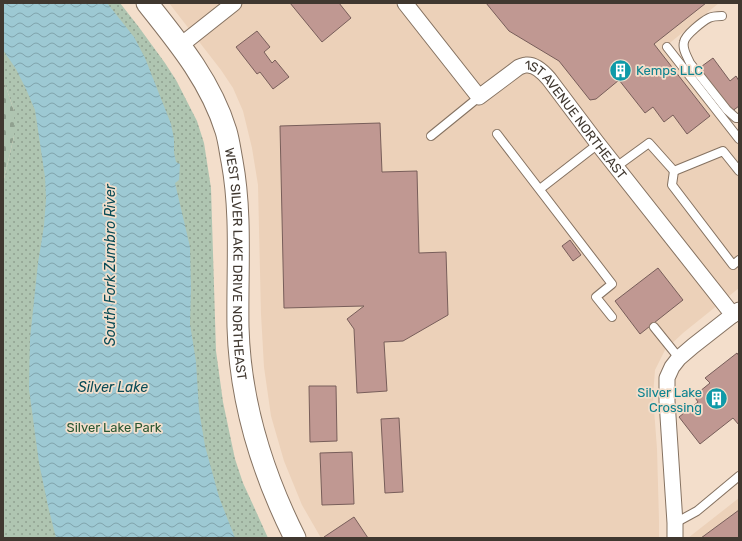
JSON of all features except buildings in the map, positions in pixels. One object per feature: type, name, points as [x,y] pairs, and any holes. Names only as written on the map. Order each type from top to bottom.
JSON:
[{"type":"street","name":"WEST SILVER LAKE DRIVE NORTHEAST","points":[[148,3],[181,45],[198,71],[221,116],[228,140],[236,186],[238,229],[238,328],[244,387],[252,425],[268,475],[279,503],[296,538]]},
{"type":"street","points":[[181,45],[234,3]]},
{"type":"street","points":[[405,3],[479,97]]},
{"type":"street","name":"1ST AVENUE NORTHEAST","points":[[479,97],[519,67],[526,64],[536,67],[544,73],[616,167],[736,312]]},
{"type":"street","points":[[675,538],[667,378],[672,367],[679,358],[736,312]]},
{"type":"lane","points":[[722,16],[709,18],[687,35],[683,47],[690,63],[726,110],[736,118],[739,118]]},
{"type":"lane","points":[[667,47],[739,139]]},
{"type":"lane","points":[[431,136],[479,97]]},
{"type":"lane","points":[[497,134],[612,284],[596,297],[612,317]]},
{"type":"lane","points":[[616,167],[649,143],[674,171],[672,185],[736,263]]},
{"type":"lane","points":[[540,189],[598,144]]},
{"type":"lane","points":[[674,171],[723,151],[739,171]]},
{"type":"lane","points":[[654,327],[679,358]]},
{"type":"lane","points":[[675,523],[697,511],[739,476]]},
{"type":"shaded area","points":[[169,3],[719,3],[666,46],[739,139],[739,288],[683,333],[665,350],[655,370],[653,396],[657,449],[659,538],[321,538],[302,505],[284,461],[271,416],[264,367],[261,314],[258,185],[252,148],[243,111],[233,88],[221,70]]},
{"type":"shaded area","points":[[739,498],[739,538],[688,538]]},
{"type":"green space","name":"Silver Lake","points":[[3,3],[120,3],[165,63],[176,80],[197,121],[204,143],[211,188],[216,351],[223,402],[235,459],[243,483],[268,538],[3,538],[3,183],[14,136],[14,111],[3,82]]},
{"type":"green space","points":[[3,82],[14,111],[14,136],[3,183]]},
{"type":"water","name":"Silver Lake","points":[[3,3],[107,3],[134,37],[145,58],[171,124],[176,162],[180,164],[179,180],[175,183],[190,247],[190,324],[196,362],[199,410],[205,446],[219,497],[235,538],[56,538],[39,463],[29,389],[30,339],[38,263],[44,226],[46,199],[45,177],[35,110],[16,69],[3,50]]},
{"type":"place","name":"Kemps LLC","points":[[620,70]]},
{"type":"place","name":"Silver Lake Crossing","points":[[717,399]]},
{"type":"water label","name":"South Fork Zumbro River","points":[[110,265]]},
{"type":"park label","name":"Silver Lake Park","points":[[114,427]]}]
